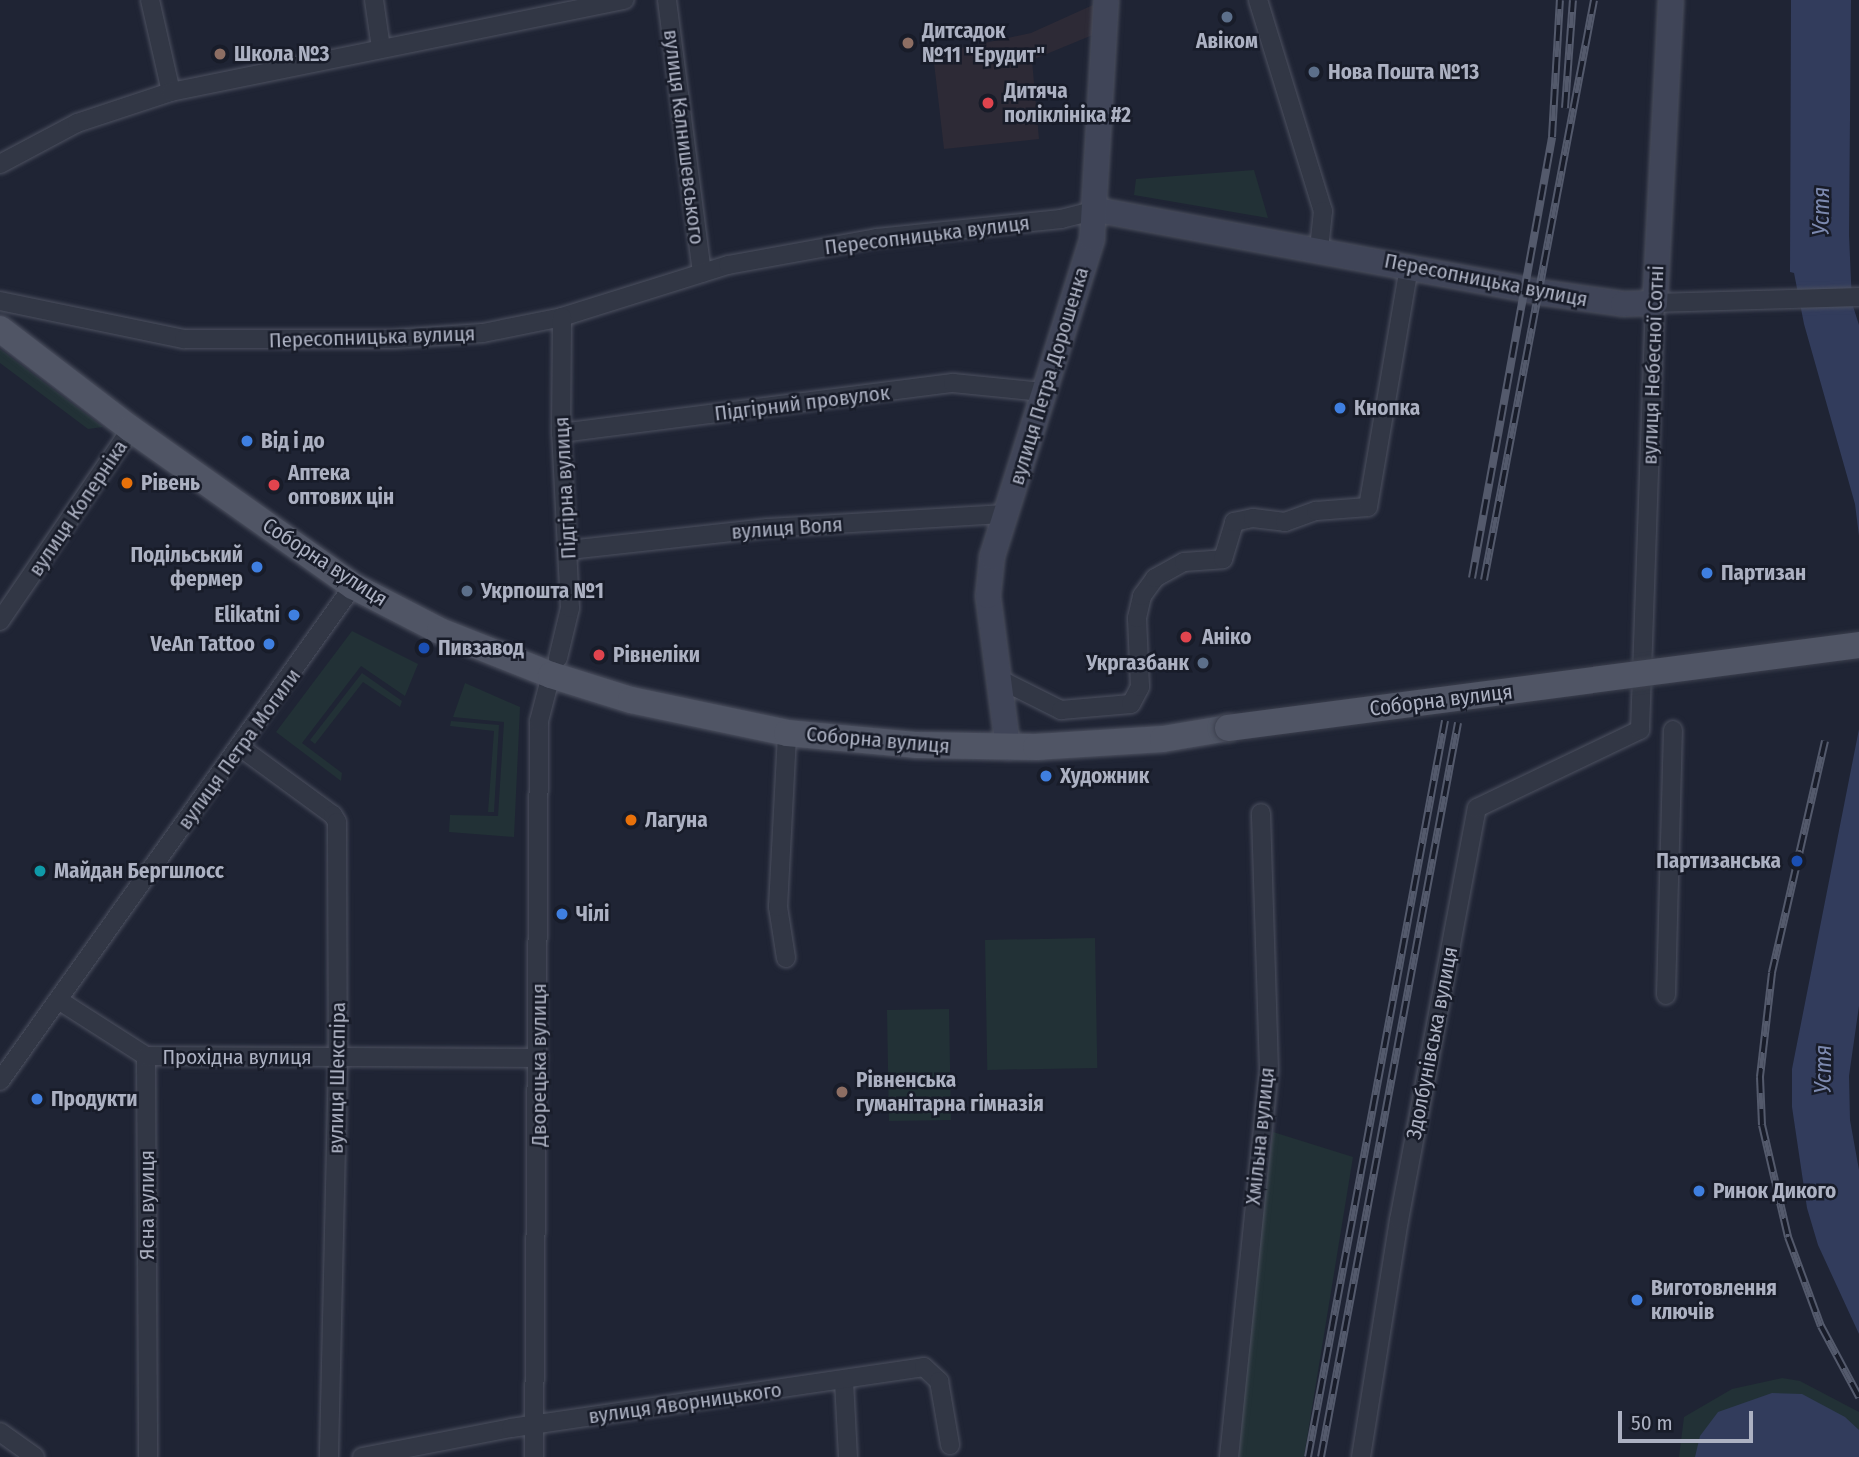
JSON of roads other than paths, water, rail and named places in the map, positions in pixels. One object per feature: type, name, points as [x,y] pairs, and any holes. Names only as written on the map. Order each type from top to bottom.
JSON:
[{"type":"main road","name":"Соборна вулиця","points":[[0,329],[131,429],[354,586],[452,637],[554,666],[631,700],[787,733],[1008,748],[1163,739],[1228,728],[1859,645]]},
{"type":"street","points":[[150,0],[172,92]]},
{"type":"street","points":[[374,0],[381,48]]},
{"type":"street","points":[[0,164],[66,127],[172,92],[625,0]]},
{"type":"street","name":"вулиця Калнишевського","points":[[667,0],[702,273]]},
{"type":"street","name":"вулиця Петра Дорошенка","points":[[1008,748],[988,596],[992,556],[1097,211],[1106,0]]},
{"type":"street","points":[[1258,0],[1323,211],[1319,249]]},
{"type":"street","name":"вулиця Небесної Сотні","points":[[1640,730],[1655,303],[1671,0]]},
{"type":"street","name":"Пересопницька вулиця","points":[[1,301],[142,333],[251,342],[483,333],[562,317],[702,273],[877,238],[1061,219],[1097,211],[1604,302],[1794,302],[1857,297]]},
{"type":"street","points":[[997,678],[1061,710],[1131,704],[1140,687],[1137,618],[1142,596],[1155,578],[1184,562],[1223,559],[1234,522],[1252,518],[1285,522],[1316,511],[1368,507],[1409,266]]},
{"type":"street","name":"Підгірна вулиця","points":[[554,666],[570,608],[561,433],[562,317]]},
{"type":"street","name":"Підгірний провулок","points":[[561,433],[953,383],[1043,392]]},
{"type":"street","name":"вулиця Коперніка","points":[[0,621],[131,429]]},
{"type":"street","name":"вулиця Воля","points":[[569,550],[768,528],[1006,514]]},
{"type":"street","name":"вулиця Петра Могили","points":[[0,1082],[354,586]]},
{"type":"street","name":"Дворецька вулиця","points":[[534,1457],[539,721],[554,666]]},
{"type":"street","name":"Здолбунівська вулиця","points":[[1361,1457],[1396,1234],[1477,808],[1640,730]]},
{"type":"street","points":[[1666,995],[1673,730]]},
{"type":"street","points":[[786,958],[778,907],[787,733]]},
{"type":"street","name":"вулиця Шекспіра","points":[[240,747],[333,815],[337,822],[338,1057],[329,1457]]},
{"type":"street","name":"Хмільна вулиця","points":[[1228,1457],[1269,1070],[1261,813]]},
{"type":"street","points":[[60,1001],[146,1056]]},
{"type":"street","name":"Прохідна вулиця","points":[[146,1056],[538,1058]]},
{"type":"street","name":"Ясна вулиця","points":[[146,1056],[148,1457]]},
{"type":"street","name":"вулиця Яворницького","points":[[362,1457],[534,1425],[924,1367],[939,1381],[950,1445]]},
{"type":"street","points":[[844,1381],[848,1457]]},
{"type":"street","points":[[0,1432],[35,1457]]},
{"type":"water","name":"Устя","points":[[1791,0],[1851,0],[1849,235],[1852,303],[1859,325],[1859,536],[1855,504],[1804,324],[1794,273],[1790,272]]},
{"type":"water","name":"Устя","points":[[1859,729],[1859,1006],[1849,1076],[1850,1120],[1859,1170],[1859,1334],[1818,1245],[1807,1208],[1792,1107],[1792,1069]]},
{"type":"water","points":[[1772,1393],[1802,1394],[1845,1417],[1859,1430],[1859,1457],[1695,1457],[1700,1436],[1718,1412]]},
{"type":"railway","points":[[1472,578],[1552,137],[1560,0]]},
{"type":"railway","points":[[1565,108],[1573,0]]},
{"type":"railway","points":[[1484,580],[1594,0]]},
{"type":"railway","points":[[1308,1457],[1445,721]]},
{"type":"railway","points":[[1321,1457],[1458,723]]},
{"type":"railway","points":[[1825,741],[1772,973],[1760,1077],[1762,1125],[1788,1237],[1821,1326],[1859,1397]]},
{"type":"place","name":"Авіком","points":[[1227,17]]},
{"type":"place","name":"Дитсадок №11 \"Ерудит\"","points":[[908,43]]},
{"type":"place","name":"Школа №3","points":[[220,54]]},
{"type":"place","name":"Нова Пошта №13","points":[[1314,72]]},
{"type":"place","name":"Дитяча поліклініка #2","points":[[988,103]]},
{"type":"place","name":"Кнопка","points":[[1340,408]]},
{"type":"place","name":"Від і до","points":[[247,441]]},
{"type":"place","name":"Рівень","points":[[127,483]]},
{"type":"place","name":"Аптека оптових цін","points":[[274,485]]},
{"type":"place","name":"Подільський фермер","points":[[257,567]]},
{"type":"place","name":"Партизан","points":[[1707,573]]},
{"type":"place","name":"Укрпошта №1","points":[[467,591]]},
{"type":"place","name":"Elikatni","points":[[294,615]]},
{"type":"place","name":"Аніко","points":[[1186,637]]},
{"type":"place","name":"VeAn Tattoo","points":[[269,644]]},
{"type":"place","name":"Пивзавод","points":[[424,648]]},
{"type":"place","name":"Рівнеліки","points":[[599,655]]},
{"type":"place","name":"Укргазбанк","points":[[1203,663]]},
{"type":"place","name":"Художник","points":[[1046,776]]},
{"type":"place","name":"Лагуна","points":[[631,820]]},
{"type":"place","name":"Партизанська","points":[[1797,861]]},
{"type":"place","name":"Майдан Бергшлосс","points":[[40,871]]},
{"type":"place","name":"Чілі","points":[[562,914]]},
{"type":"place","name":"Рівненська гуманітарна гімназія","points":[[842,1092]]},
{"type":"place","name":"Продукти","points":[[37,1099]]},
{"type":"place","name":"Ринок Дикого","points":[[1699,1191]]},
{"type":"place","name":"Виготовлення ключів","points":[[1637,1300]]}]
